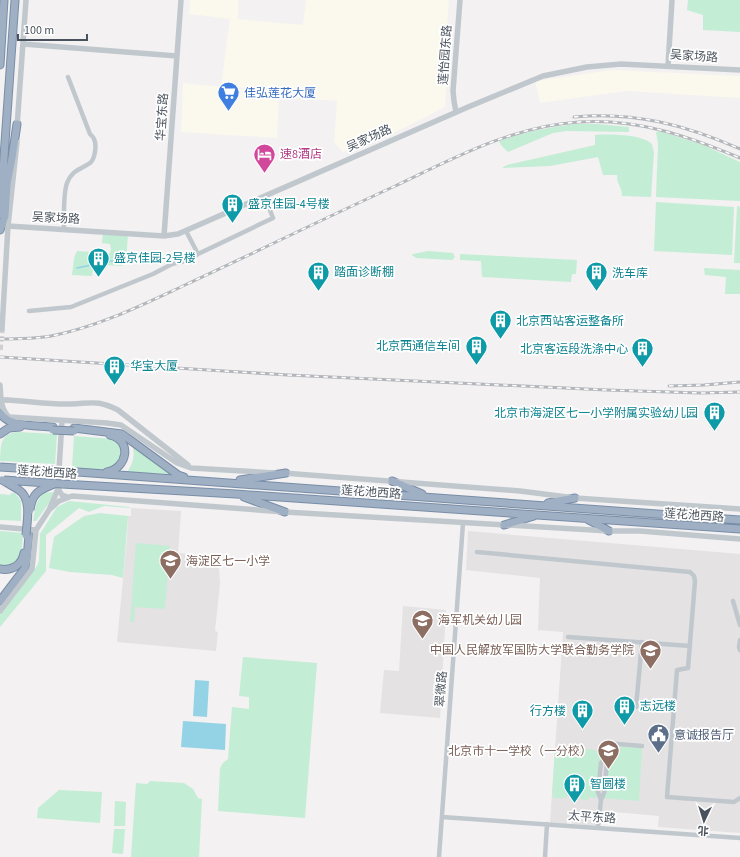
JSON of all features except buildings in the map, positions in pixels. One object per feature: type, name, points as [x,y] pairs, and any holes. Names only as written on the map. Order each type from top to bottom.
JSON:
[{"type":"highway","points":[[0,65],[4,0]]},
{"type":"highway","points":[[0,214],[15,0]]},
{"type":"highway","points":[[0,230],[5,216],[7,184],[17,124]]},
{"type":"highway","points":[[0,413],[12,423],[53,428]]},
{"type":"highway","points":[[0,434],[4,430],[14,427],[74,429],[122,434],[178,475],[192,480]]},
{"type":"highway","points":[[74,429],[117,437],[126,449],[126,454],[122,464],[113,472],[99,474]]},
{"type":"highway","name":"莲花池西路","points":[[0,467],[740,520]]},
{"type":"highway","points":[[226,482],[286,473]]},
{"type":"highway","points":[[0,601],[25,568],[27,559],[28,506],[19,490],[1,480]]},
{"type":"highway","name":"莲花池西路","points":[[1,480],[58,486],[236,494],[740,529]]},
{"type":"highway","points":[[392,481],[427,497]]},
{"type":"highway","points":[[0,569],[12,568],[19,564],[23,559],[31,501],[36,493],[58,486]]},
{"type":"highway","points":[[236,494],[286,512]]},
{"type":"highway","points":[[540,505],[575,498]]},
{"type":"highway","points":[[504,525],[539,515]]},
{"type":"highway","points":[[585,518],[609,531]]},
{"type":"street","points":[[2,329],[8,226],[17,146],[17,124],[26,0]]},
{"type":"street","name":"华宝东路","points":[[164,236],[181,0]]},
{"type":"street","name":"莲怡园东路","points":[[456,112],[453,91],[460,0]]},
{"type":"street","points":[[668,66],[672,0]]},
{"type":"street","points":[[23,44],[177,56]]},
{"type":"street","name":"吴家场路","points":[[8,226],[164,236],[178,234],[456,112],[543,76],[587,67],[621,64],[740,70]]},
{"type":"street","points":[[64,230],[66,186],[70,178],[78,169],[93,160],[95,143],[95,140],[90,134],[68,77]]},
{"type":"street","points":[[29,311],[71,307],[153,274],[172,264],[190,260],[198,254],[273,218],[270,210]]},
{"type":"street","points":[[186,231],[198,254]]},
{"type":"street","name":"莲花池西路","points":[[0,385],[3,412],[8,417],[121,425],[177,463],[191,468],[286,473],[520,491],[575,498],[740,509]]},
{"type":"street","points":[[0,400],[72,404],[90,402],[105,404],[118,410],[191,468]]},
{"type":"street","points":[[0,611],[32,569],[36,530],[49,510],[58,486],[62,421]]},
{"type":"street","points":[[58,486],[62,495],[68,497]]},
{"type":"street","name":"莲花池西路","points":[[49,510],[60,501],[68,497],[100,497],[286,512],[609,531],[640,531],[740,539]]},
{"type":"street","name":"翠微路","points":[[439,857],[463,523]]},
{"type":"street","points":[[0,527],[36,530]]},
{"type":"street","points":[[477,552],[690,572],[694,576],[695,581],[688,668],[677,670],[667,797],[734,802],[740,798]]},
{"type":"street","points":[[733,601],[739,622]]},
{"type":"street","points":[[568,637],[690,646]]},
{"type":"street","points":[[740,640],[740,650]]},
{"type":"street","points":[[636,707],[642,642]]},
{"type":"street","points":[[598,827],[601,800],[598,790],[601,762],[604,758],[606,743],[642,746]]},
{"type":"street","name":"太平东路","points":[[442,817],[740,838]]},
{"type":"street","points":[[545,857],[547,824]]},
{"type":"shaded area","points":[[190,0],[238,0],[238,19],[303,25],[306,0],[449,0],[446,38],[449,39],[445,107],[378,141],[343,152],[334,142],[337,101],[276,96],[279,97],[277,138],[181,132],[183,83],[270,92],[221,86],[230,19],[189,14]]},
{"type":"shaded area","points":[[612,70],[740,76],[740,98],[626,91],[540,103],[535,81]]},
{"type":"shaded area","name":"海淀区七一小学","points":[[131,508],[181,511],[178,553],[220,557],[220,584],[215,631],[218,632],[216,651],[117,642],[128,516],[131,516]]},
{"type":"shaded area","name":"中国人民解放军国防大学联合勤务学院","points":[[468,531],[740,554],[740,833],[658,827],[659,816],[603,811],[599,826],[572,824],[572,821],[567,821],[567,824],[550,823],[563,632],[538,630],[540,578],[466,570]]},
{"type":"shaded area","name":"海军机关幼儿园","points":[[403,606],[446,610],[440,718],[380,713],[384,670],[399,671]]},
{"type":"green space","points":[[688,0],[740,0],[740,32],[703,30],[703,15],[687,10]]},
{"type":"green space","points":[[577,124],[629,127],[629,132],[566,131],[553,133],[508,152],[499,141],[537,130]]},
{"type":"green space","points":[[660,131],[703,145],[740,162],[740,201],[656,197],[658,144],[656,132]]},
{"type":"green space","points":[[595,135],[633,136],[652,144],[654,153],[651,197],[622,196],[617,175],[603,175],[598,157],[550,166],[502,168],[507,165],[595,145]]},
{"type":"green space","points":[[656,202],[734,207],[732,255],[654,251]]},
{"type":"green space","points":[[737,206],[740,207],[740,263],[734,263]]},
{"type":"green space","points":[[103,232],[128,234],[126,262],[122,266],[106,265],[105,270],[93,269],[92,276],[72,275],[74,258],[77,251],[110,253],[110,244],[102,243]]},
{"type":"green space","points":[[428,251],[453,253],[455,257],[452,260],[416,258],[412,255]]},
{"type":"green space","points":[[460,254],[577,260],[576,274],[572,274],[571,282],[482,277],[481,261],[460,260]]},
{"type":"green space","points":[[704,268],[740,270],[740,294],[725,294],[726,277],[705,275]]},
{"type":"green space","points":[[18,432],[57,434],[55,464],[0,461],[1,445],[3,441],[8,435]]},
{"type":"green space","points":[[74,436],[113,439],[120,446],[123,452],[120,463],[108,471],[72,467]]},
{"type":"green space","points":[[132,443],[170,473],[127,472],[133,458]]},
{"type":"green space","points":[[55,492],[52,499],[36,521],[33,521],[36,505],[42,493]]},
{"type":"green space","points":[[11,493],[15,493],[21,501],[21,521],[0,520],[0,494],[10,495]]},
{"type":"green space","points":[[69,501],[131,508],[104,506],[89,512],[79,508],[46,535],[46,571],[0,627],[0,615],[37,566],[39,561],[40,534],[57,507]]},
{"type":"green space","points":[[100,513],[128,516],[123,578],[112,575],[70,572],[49,568],[54,537],[84,516]]},
{"type":"green space","points":[[0,531],[23,533],[21,557],[17,562],[7,566],[0,566]]},
{"type":"green space","points":[[136,543],[170,546],[165,609],[135,607],[134,622],[130,622]]},
{"type":"green space","points":[[243,657],[317,663],[305,818],[218,811],[220,768],[228,759],[232,707],[249,709],[249,697],[239,696]]},
{"type":"green space","points":[[610,746],[642,748],[639,801],[604,798]]},
{"type":"green space","points":[[555,748],[588,749],[601,753],[597,798],[589,797],[588,800],[579,799],[579,797],[565,796],[566,798],[552,798],[554,795],[552,795]]},
{"type":"green space","points":[[150,781],[184,783],[193,789],[198,798],[202,799],[199,857],[131,857],[136,783],[147,784]]},
{"type":"green space","points":[[59,790],[102,792],[100,823],[37,818],[38,808]]},
{"type":"green space","points":[[115,801],[126,802],[125,826],[114,826]]},
{"type":"green space","points":[[114,829],[125,829],[123,854],[112,853]]},
{"type":"water","points":[[195,680],[209,681],[207,717],[193,716]]},
{"type":"water","points":[[183,721],[226,724],[225,750],[181,747]]},
{"type":"waterway","points":[[77,268],[110,261],[121,261]]},
{"type":"tunnel","points":[[0,350],[2,329]]},
{"type":"railway","points":[[574,117],[617,116],[659,122],[700,133],[740,149]]},
{"type":"railway","points":[[0,339],[51,336],[86,327],[120,315],[460,155],[506,137],[530,130],[579,122],[600,121],[621,123],[661,130],[740,158]]},
{"type":"railway","points":[[0,357],[288,375],[607,390],[701,393],[740,392]]},
{"type":"railway","points":[[669,386],[740,382]]},
{"type":"place","name":"佳弘莲花大厦","points":[[229,112]]},
{"type":"place","name":"速8酒店","points":[[265,174]]},
{"type":"place","name":"盛京佳园-4号楼","points":[[232,224]]},
{"type":"place","name":"盛京佳园-2号楼","points":[[99,278]]},
{"type":"place","name":"踏面诊断棚","points":[[318,292]]},
{"type":"place","name":"洗车库","points":[[596,292]]},
{"type":"place","name":"北京西站客运整备所","points":[[500,340]]},
{"type":"place","name":"北京西通信车间","points":[[476,366]]},
{"type":"place","name":"北京客运段洗涤中心","points":[[643,368]]},
{"type":"place","name":"华宝大厦","points":[[115,386]]},
{"type":"place","name":"北京市海淀区七一小学附属实验幼儿园","points":[[714,432]]},
{"type":"place","name":"海淀区七一小学","points":[[171,580]]},
{"type":"place","name":"海军机关幼儿园","points":[[423,640]]},
{"type":"place","name":"中国人民解放军国防大学联合勤务学院","points":[[650,670]]},
{"type":"place","name":"志远楼","points":[[625,726]]},
{"type":"place","name":"行方楼","points":[[582,730]]},
{"type":"place","name":"意诚报告厅","points":[[659,754]]},
{"type":"place","name":"北京市十一学校（一分校）","points":[[608,770]]},
{"type":"place","name":"智圆楼","points":[[574,804]]}]
